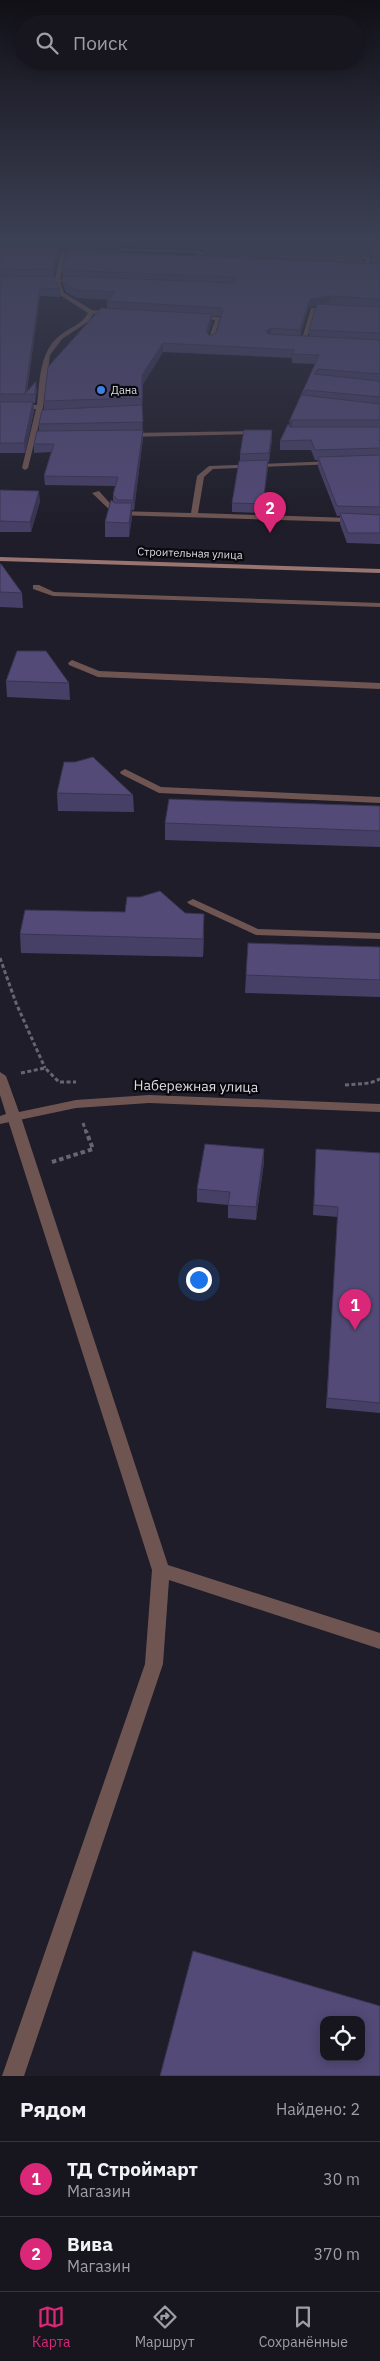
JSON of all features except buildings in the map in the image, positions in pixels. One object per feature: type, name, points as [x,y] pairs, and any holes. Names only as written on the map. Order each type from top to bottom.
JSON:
[{"type":"main road","name":"Строительная улица","points":[[0,559],[380,571]]},
{"type":"street","points":[[25,468],[39,410],[47,354],[60,338],[66,334]]},
{"type":"street","points":[[211,341],[213,334]]},
{"type":"street","points":[[304,341],[306,334]]},
{"type":"street","points":[[295,341],[313,342]]},
{"type":"street","points":[[0,407],[39,410],[48,414]]},
{"type":"street","points":[[120,435],[257,433]]},
{"type":"street","points":[[33,436],[43,436]]},
{"type":"street","points":[[194,515],[201,476],[211,467],[341,462]]},
{"type":"street","points":[[96,493],[115,513],[380,521]]},
{"type":"street","points":[[36,587],[53,594],[380,605]]},
{"type":"street","points":[[72,663],[98,674],[380,686]]},
{"type":"street","points":[[125,772],[159,790],[380,800]]},
{"type":"street","points":[[193,902],[256,932],[380,936]]},
{"type":"street","points":[[0,1076],[161,1570],[154,1664],[12,2076]]},
{"type":"street","name":"Набережная улица","points":[[0,1120],[76,1104],[149,1099],[380,1108]]},
{"type":"street","points":[[161,1570],[380,1640]]},
{"type":"path","points":[[0,958],[16,1003],[45,1068]]},
{"type":"place","name":"Дана","points":[[101,390]]},
{"type":"place","name":"Вива","points":[[270,533]]},
{"type":"place","name":"ТД Строймарт","points":[[355,1330]]}]
